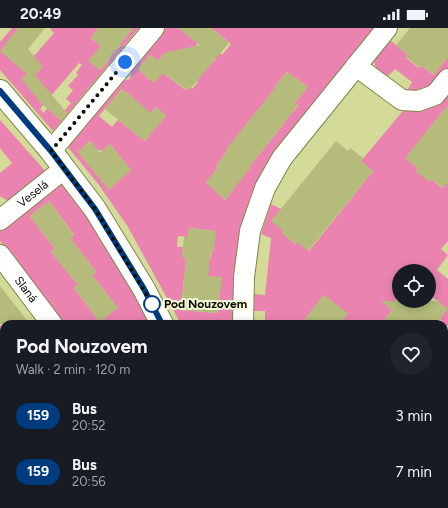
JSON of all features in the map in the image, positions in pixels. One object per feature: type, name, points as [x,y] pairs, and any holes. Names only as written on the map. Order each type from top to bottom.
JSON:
[{"type":"street","points":[[51,151],[154,28]]},
{"type":"street","points":[[243,320],[244,277],[250,231],[265,188],[282,158],[387,28]]},
{"type":"street","points":[[356,66],[402,100],[418,101],[435,95],[448,79]]},
{"type":"street","points":[[0,91],[65,168],[95,209],[144,289],[160,320]]},
{"type":"street","name":"Veselá","points":[[0,220],[65,168]]},
{"type":"street","name":"Slaná","points":[[0,255],[49,320]]},
{"type":"shaded area","points":[[12,28],[18,28],[25,51],[34,56],[54,33],[50,29],[51,28],[98,28],[91,38],[101,46],[89,61],[100,70],[120,46],[119,45],[131,31],[131,28],[139,28],[53,131],[0,70],[0,42]],"holes":[[[79,63],[82,65],[76,73],[78,75],[68,86],[73,90],[66,99],[71,103],[58,118],[47,108],[44,113],[40,109]]]},
{"type":"shaded area","points":[[166,28],[178,28],[213,47],[222,55],[231,44],[211,28],[375,28],[272,159],[237,320],[179,320],[128,227],[99,185],[67,146],[124,80],[130,79],[131,72]],"holes":[[[198,43],[216,59],[210,65],[192,50]],[[180,49],[202,68],[194,78],[198,82],[192,89],[190,87],[187,90],[184,89],[163,73],[150,80],[138,69],[150,55],[158,61],[164,54],[167,56],[173,51],[176,54]],[[287,72],[308,87],[294,102],[298,106],[290,114],[249,167],[250,168],[232,188],[233,190],[225,200],[206,182],[218,168],[216,166],[228,150],[227,149],[276,87],[275,86]],[[122,89],[134,99],[151,133],[145,141],[118,120],[112,127],[99,116]],[[156,107],[166,116],[157,126],[147,118]],[[90,141],[98,150],[102,151],[110,144],[131,170],[109,189],[78,152]],[[189,228],[215,231],[210,260],[182,257],[183,247],[177,247],[178,236],[188,237]],[[184,278],[204,280],[221,278],[218,313],[181,310]]]},
{"type":"shaded area","points":[[390,40],[408,55],[406,58],[419,68],[422,66],[433,75],[448,57],[448,72],[424,91],[406,92],[412,82],[395,69],[388,76],[377,69],[374,63],[377,56]]},
{"type":"shaded area","points":[[448,91],[448,105],[406,158],[418,168],[416,171],[429,181],[431,179],[442,188],[448,182],[448,241],[441,249],[448,255],[437,270],[448,279],[448,320],[440,319],[447,309],[436,300],[436,264],[392,264],[392,306],[390,308],[392,310],[385,319],[386,320],[343,320],[348,314],[324,295],[304,320],[265,320],[265,311],[253,311],[254,294],[265,295],[271,238],[261,234],[271,204],[281,209],[272,221],[283,231],[282,233],[295,244],[297,242],[309,251],[373,171],[361,161],[402,112]]},
{"type":"shaded area","points":[[0,120],[47,173],[8,201],[0,196],[0,173],[12,163],[0,148]]},
{"type":"shaded area","points":[[64,181],[113,253],[151,320],[102,320],[117,307],[92,275],[96,272],[70,238],[74,235],[49,201],[30,216],[55,249],[51,252],[78,285],[74,288],[98,320],[62,320],[0,241],[0,230]]},
{"type":"building","points":[[18,28],[45,28],[28,49],[43,67],[35,75],[67,113],[62,121],[42,104],[21,79],[27,74],[0,51]]},
{"type":"building","points":[[98,28],[133,28],[100,70],[88,61],[101,46],[91,38]]},
{"type":"building","points":[[178,28],[211,28],[229,43],[191,88],[189,87],[187,90],[163,73],[154,83],[138,69],[150,55],[158,61],[164,53],[200,45]]},
{"type":"building","points":[[410,28],[448,28],[448,57],[433,75],[422,66],[420,68],[406,57],[408,55],[396,45]]},
{"type":"building","points":[[287,72],[308,87],[295,103],[298,105],[225,200],[206,182],[218,168],[216,166],[228,150],[226,149]]},
{"type":"building","points":[[122,89],[151,113],[157,107],[166,116],[144,141],[105,109]]},
{"type":"building","points":[[448,105],[448,182],[443,188],[431,179],[429,182],[416,171],[418,168],[405,158]]},
{"type":"building","points":[[91,141],[100,153],[110,144],[131,170],[109,190],[78,152]]},
{"type":"building","points":[[336,141],[348,151],[350,148],[364,159],[361,161],[373,171],[308,251],[297,242],[295,244],[271,221]]},
{"type":"building","points":[[49,201],[74,236],[70,238],[96,272],[92,275],[118,308],[102,320],[98,320],[74,288],[78,285],[51,252],[55,249],[30,216]]},
{"type":"building","points":[[189,228],[216,231],[214,250],[211,250],[208,276],[222,277],[218,313],[181,310],[186,257],[182,257],[184,237],[188,237]]},
{"type":"building","points":[[0,286],[27,320],[0,320]]},
{"type":"building","points":[[324,295],[348,314],[343,320],[304,320]]},
{"type":"building","points":[[381,301],[392,301],[392,308],[436,308],[437,301],[448,309],[439,320],[384,320],[392,310]]},
{"type":"bus line","name":"159","points":[[0,91],[65,168],[95,209],[144,289],[160,320]]},
{"type":"place","name":"Pod Nouzovem","points":[[152,304]]},
{"type":"route","points":[[125,62],[51,151],[95,209],[152,304]]}]
